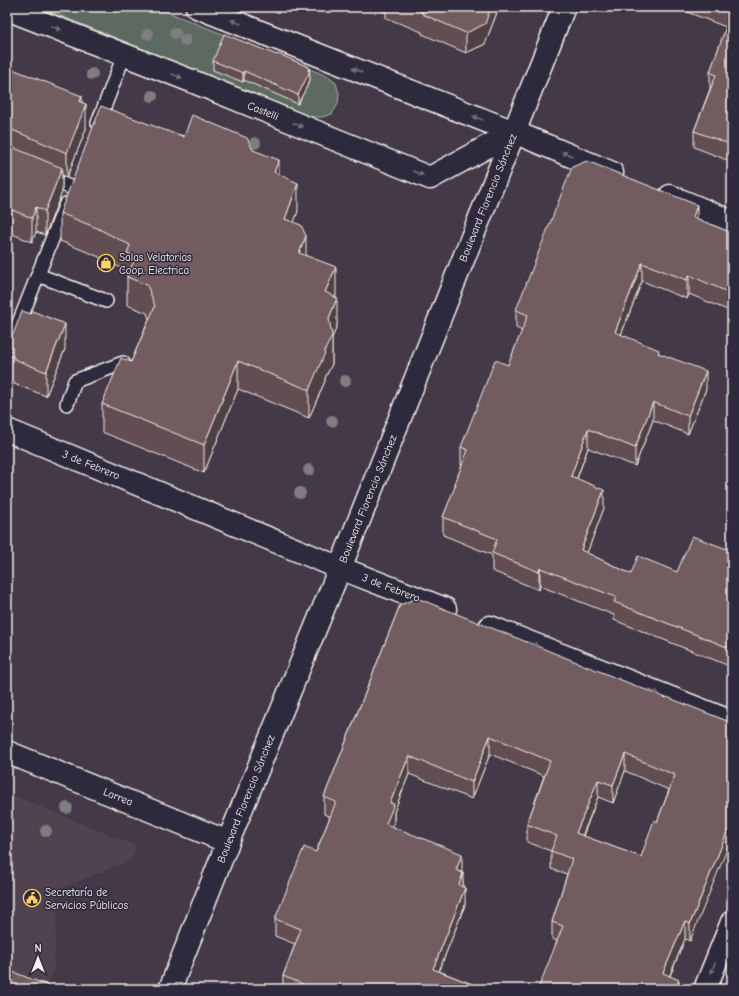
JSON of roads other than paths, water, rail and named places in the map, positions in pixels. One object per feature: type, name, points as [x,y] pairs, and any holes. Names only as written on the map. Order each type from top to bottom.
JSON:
[{"type":"street","points":[[197,7],[514,132],[630,180]]},
{"type":"street","name":"Boulevard Florencio Sánchez","points":[[170,989],[564,7]]},
{"type":"street","name":"Castelli","points":[[7,8],[36,13],[124,55],[430,178],[514,132]]},
{"type":"street","points":[[652,189],[732,222]]},
{"type":"street","name":"3 de Febrero","points":[[7,430],[340,568],[732,722]]},
{"type":"street","name":"Larrea","points":[[7,752],[228,842]]},
{"type":"street","points":[[705,989],[732,922]]},
{"type":"lane","points":[[94,132],[124,55]]},
{"type":"lane","points":[[36,173],[72,188]]},
{"type":"lane","points":[[7,353],[78,174]]},
{"type":"lane","points":[[38,275],[106,302]]},
{"type":"lane","points":[[67,404],[76,381],[123,363]]},
{"type":"place","name":"Salas Velatorias Coop. Electrica","points":[[106,263]]},
{"type":"place","name":"Secretaría de Servicios Públicos","points":[[32,898]]}]
